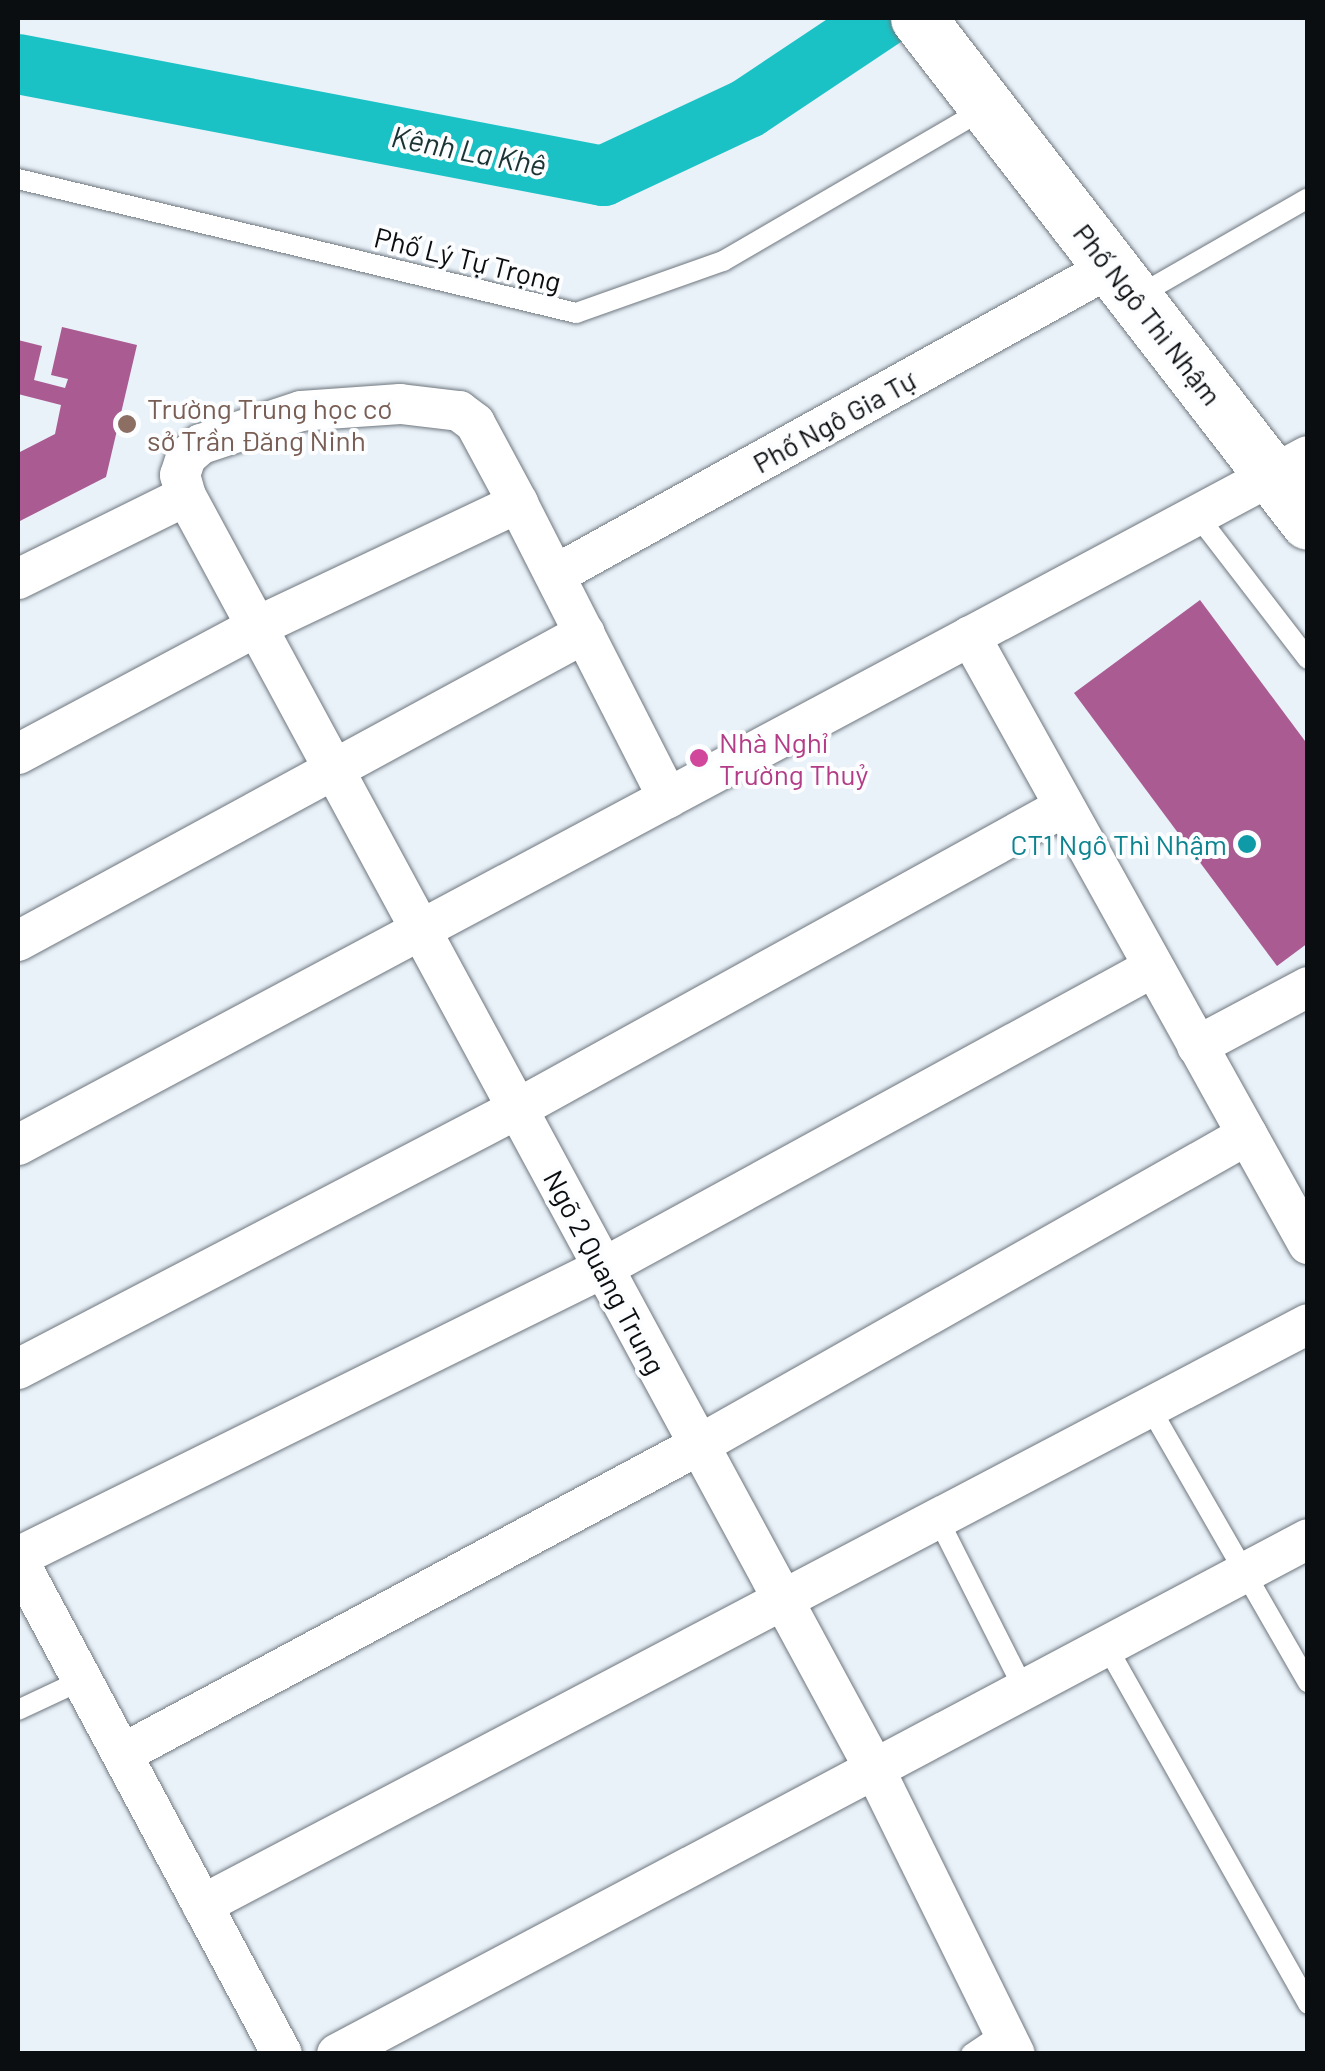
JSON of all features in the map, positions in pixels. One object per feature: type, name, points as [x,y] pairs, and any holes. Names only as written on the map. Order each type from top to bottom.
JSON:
[{"type":"main road","name":"Phố Ngô Thì Nhậm","points":[[918,18],[984,109],[1124,282],[1288,466],[1308,522]]},
{"type":"street","name":"Phố Ngô Gia Tự","points":[[555,575],[1124,282]]},
{"type":"street","points":[[18,579],[186,496],[181,466],[201,444],[301,412],[430,405],[475,423],[668,798]]},
{"type":"street","points":[[18,1146],[1288,466]]},
{"type":"street","name":"Ngõ 2 Quang Trung","points":[[186,496],[875,1770],[1010,2042]]},
{"type":"street","points":[[18,754],[256,627],[518,502]]},
{"type":"street","points":[[18,941],[584,633]]},
{"type":"street","points":[[970,636],[1150,969],[1308,1244]]},
{"type":"street","points":[[18,1368],[517,1108],[1062,808]]},
{"type":"street","points":[[282,2054],[18,1558],[603,1268],[1150,969]]},
{"type":"street","points":[[1204,1058],[1308,987]]},
{"type":"street","points":[[1204,1058],[1308,1018]]},
{"type":"street","points":[[122,1754],[699,1445],[1247,1135]]},
{"type":"street","points":[[202,1905],[1308,1324]]},
{"type":"street","points":[[337,2054],[1308,1539]]},
{"type":"lane","name":"Phố Lý Tự Trọng","points":[[18,178],[576,313],[723,262],[984,109]]},
{"type":"lane","points":[[1124,282],[1308,198]]},
{"type":"lane","points":[[1197,515],[1308,658]]},
{"type":"lane","points":[[1148,1406],[1308,1682]]},
{"type":"lane","points":[[937,1517],[1025,1691]]},
{"type":"lane","points":[[1107,1647],[1308,2004]]},
{"type":"lane","points":[[18,1710],[82,1680]]},
{"type":"lane","points":[[971,2054],[1010,2042]]},
{"type":"building","points":[[62,327],[137,345],[106,477],[18,522],[18,453],[55,434],[61,405],[18,394],[18,340],[42,346],[34,380],[65,388],[68,379],[51,375]]},
{"type":"building","name":"CT1 Ngô Thì Nhậm","points":[[1200,600],[1308,745],[1308,943],[1277,966],[1074,693]]},
{"type":"waterway","name":"Kênh La Khê","points":[[18,64],[603,176],[748,108],[883,18]]},
{"type":"place","name":"Trường Trung học cơ sở Trần Đăng Ninh","points":[[127,424]]},
{"type":"place","name":"Nhà Nghỉ Trường Thuỷ","points":[[699,758]]},
{"type":"place","name":"CT1 Ngô Thì Nhậm","points":[[1247,844]]}]
